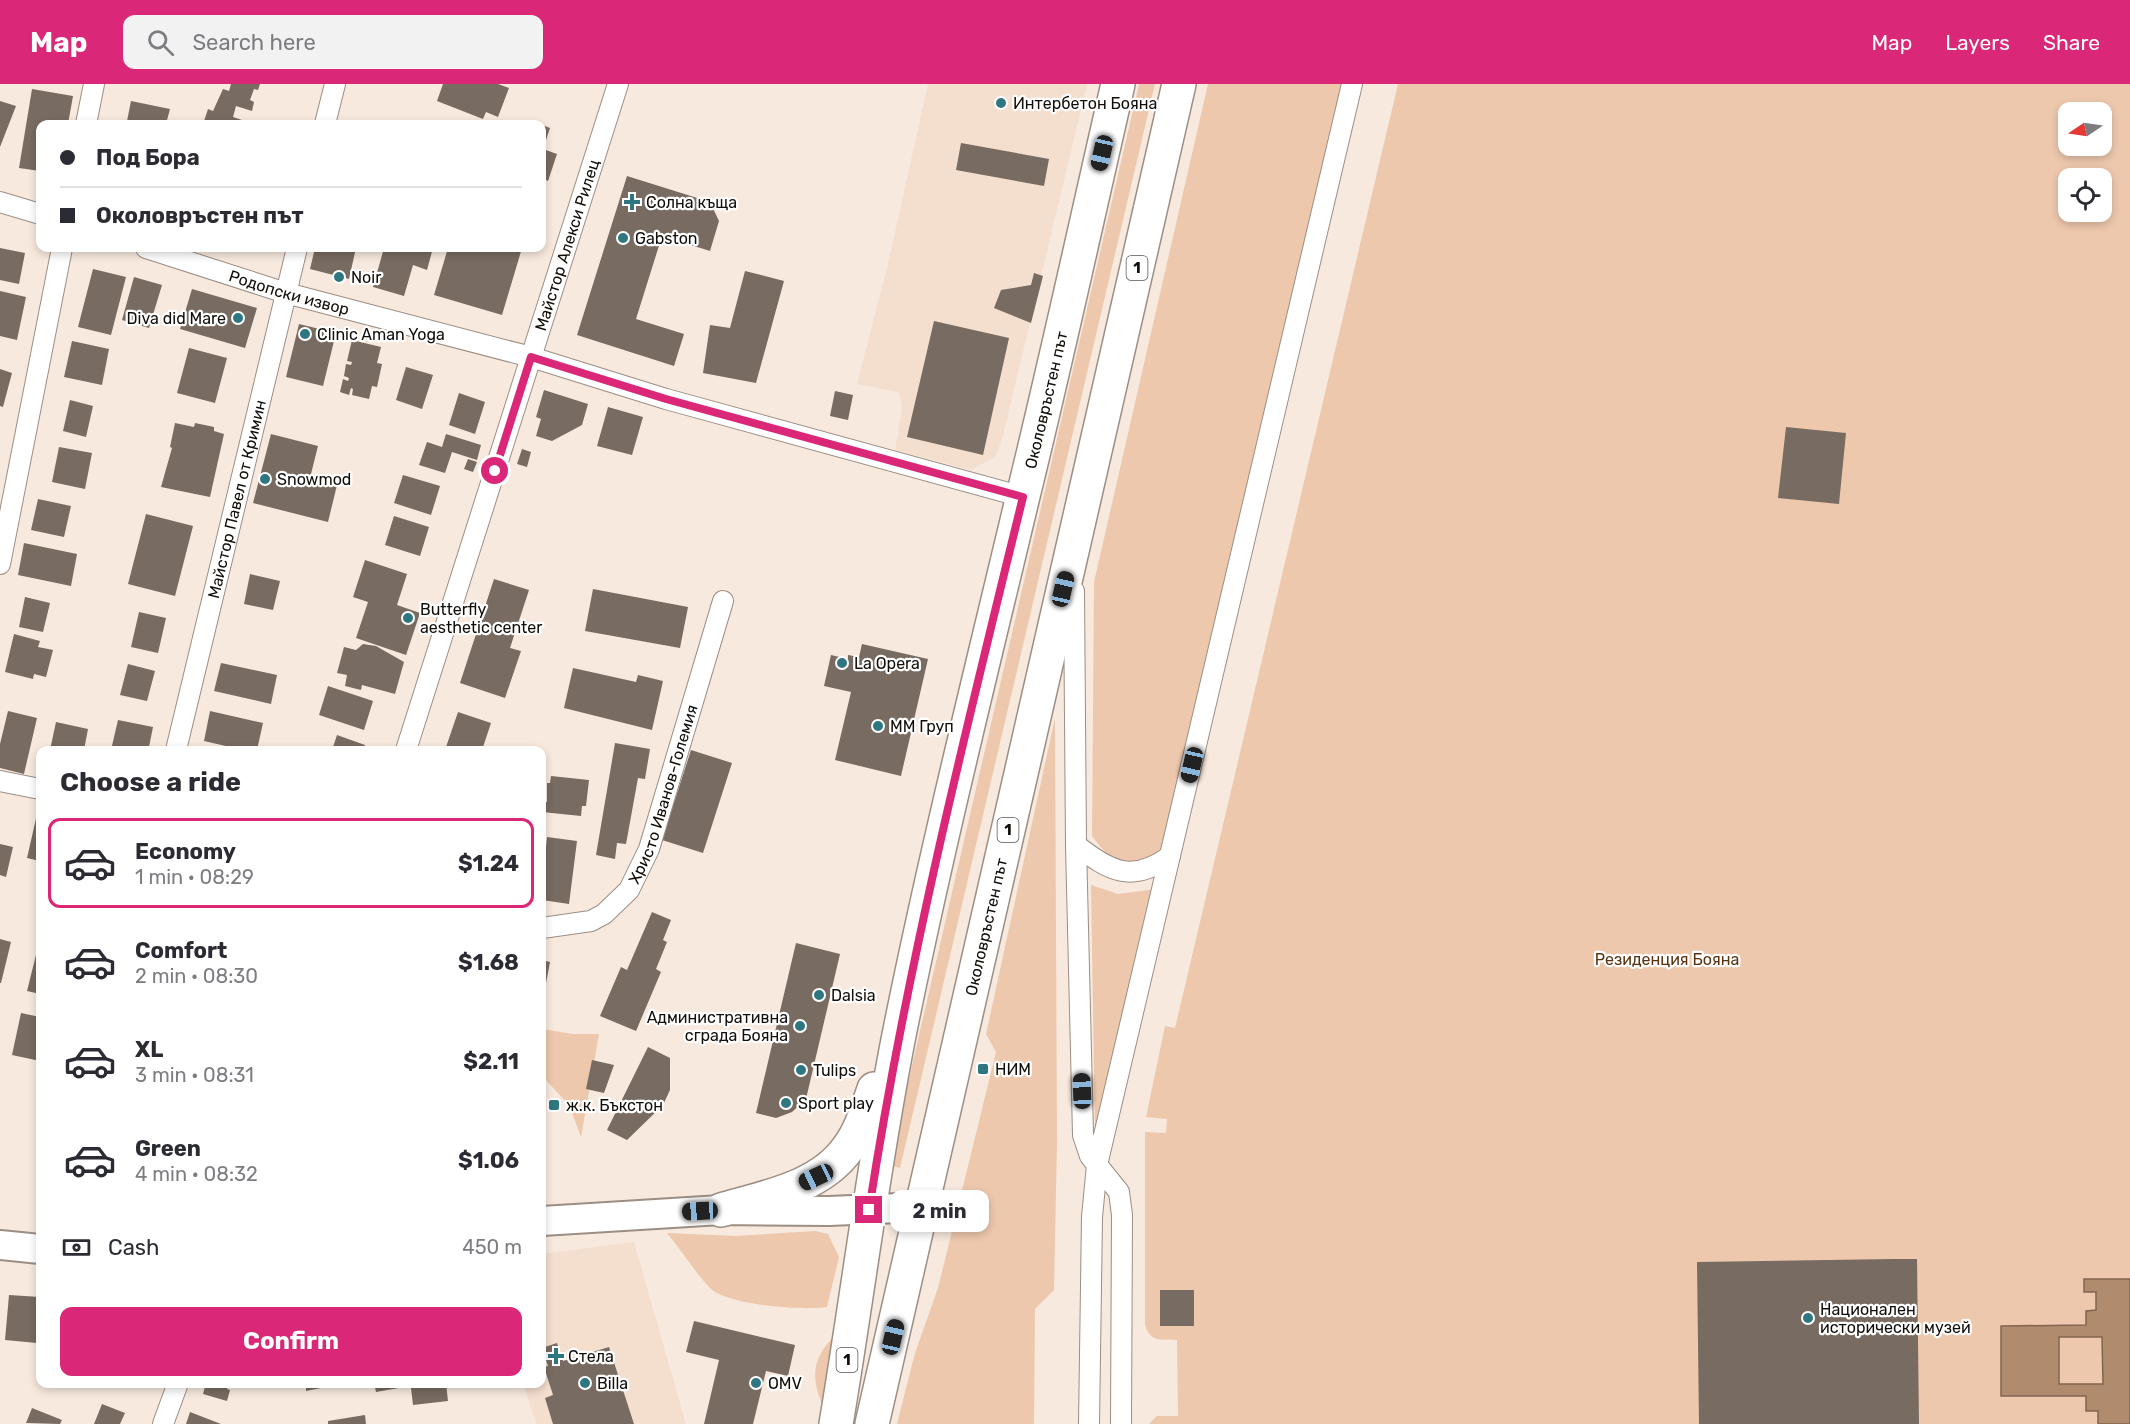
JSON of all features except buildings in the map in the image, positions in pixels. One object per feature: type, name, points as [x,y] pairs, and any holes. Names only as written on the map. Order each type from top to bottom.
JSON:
[{"type":"highway","name":"Околовръстен път","points":[[869,1210],[900,1032],[949,798],[1023,497],[1118,84]]},
{"type":"highway","name":"Околовръстен път","points":[[923,1207],[1179,84]]},
{"type":"highway","points":[[721,1210],[787,1191],[816,1177],[832,1166],[848,1149],[862,1123],[880,1069],[900,1032]]},
{"type":"highway","name":"1","points":[[872,1424],[923,1207]]},
{"type":"highway","name":"1","points":[[836,1424],[858,1297],[869,1210]]},
{"type":"street","points":[[87,120],[94,84]]},
{"type":"street","points":[[326,120],[335,84]]},
{"type":"street","name":"Майстор Алекси Рилец","points":[[407,746],[618,84]]},
{"type":"street","points":[[1089,1424],[1092,1217],[1097,1165],[1352,84]]},
{"type":"street","points":[[0,202],[36,213]]},
{"type":"street","points":[[0,564],[61,252]]},
{"type":"street","name":"Родопски извор","points":[[159,252],[286,292],[531,357],[666,399],[1023,497]]},
{"type":"street","name":"Майстор Павел от Кримин","points":[[177,746],[296,252]]},
{"type":"street","points":[[1074,543],[1076,845],[1083,1135],[1086,1147],[1097,1165],[1119,1192],[1122,1215],[1121,1424]]},
{"type":"street","name":"Христо Иванов-Големия","points":[[546,928],[575,924],[597,918],[629,890],[649,849],[723,601]]},
{"type":"street","points":[[0,781],[36,788]]},
{"type":"street","points":[[1076,845],[1104,867],[1127,872],[1155,867],[1170,856]]},
{"type":"street","points":[[546,1221],[721,1210],[869,1210],[923,1207]]},
{"type":"street","points":[[0,1245],[36,1249]]},
{"type":"street","points":[[163,1424],[176,1388]]},
{"type":"shaded area","points":[[928,84],[1087,84],[1002,440],[995,457],[971,470],[895,450],[902,408],[899,392],[857,384],[888,264]]},
{"type":"shaded area","points":[[634,1242],[686,1424],[537,1424],[524,1388],[546,1388],[546,1253]]},
{"type":"shaded area","points":[[2084,1279],[2130,1279],[2130,1424],[2098,1424],[2098,1411],[2086,1411],[2086,1396],[2001,1396],[2001,1326],[2086,1325],[2086,1311],[2096,1310],[2096,1292],[2084,1292]],"holes":[[[2059,1337],[2102,1337],[2103,1384],[2059,1384]]]},
{"type":"green space","points":[[1139,84],[1155,84],[900,1168],[889,1165]]},
{"type":"green space","points":[[1208,84],[1346,84],[1203,688],[1159,856],[1138,863],[1129,863],[1114,859],[1092,836],[1094,582]]},
{"type":"green space","name":"Резиденция Бояна","points":[[1398,84],[2130,84],[2130,1424],[1149,1424],[1157,1416],[1178,1416],[1177,1340],[1162,1340],[1153,1337],[1145,1325],[1145,1132],[1166,1133],[1167,1119],[1146,1117],[1165,1026],[1175,1028]],"holes":[[[1194,1290],[1194,1325],[1160,1326],[1160,1291]]]},
{"type":"green space","points":[[1055,718],[1057,1141],[1054,1290],[1035,1309],[1034,1424],[897,1424],[915,1353],[938,1288],[996,1052],[986,1034]]},
{"type":"green space","points":[[1091,885],[1118,894],[1156,889],[1095,1136]]},
{"type":"green space","points":[[546,1030],[573,1034],[599,1034],[581,1137],[569,1105],[546,1080]]},
{"type":"green space","points":[[815,1231],[828,1234],[839,1257],[827,1307],[816,1308],[748,1303],[719,1294],[704,1281],[667,1233],[736,1236]]},
{"type":"green space","points":[[841,1330],[830,1419],[818,1394],[815,1372],[822,1351]]},
{"type":"place","name":"Интербетон Бояна","points":[[1001,103]]},
{"type":"place","name":"Солна къща","points":[[632,202]]},
{"type":"place","name":"Gabston","points":[[623,238]]},
{"type":"place","name":"Noir","points":[[339,277]]},
{"type":"place","name":"Diva did Mare","points":[[238,318]]},
{"type":"place","name":"Clinic Aman Yoga","points":[[305,334]]},
{"type":"place","name":"Snowmod","points":[[265,479]]},
{"type":"place","name":"Butterfly aesthetic center","points":[[408,618]]},
{"type":"place","name":"La Opera","points":[[842,663]]},
{"type":"place","name":"ММ Груп","points":[[878,726]]},
{"type":"place","name":"Dalsia","points":[[819,995]]},
{"type":"place","name":"Административна сграда Бояна","points":[[800,1026]]},
{"type":"place","name":"НИМ","points":[[983,1069]]},
{"type":"place","name":"Tulips","points":[[801,1070]]},
{"type":"place","name":"Sport play","points":[[786,1103]]},
{"type":"place","name":"ж.к. Бъкстон","points":[[554,1105]]},
{"type":"place","name":"Национален исторически музей","points":[[1808,1318]]},
{"type":"place","name":"Стела","points":[[556,1356]]},
{"type":"place","name":"Billa","points":[[585,1383]]},
{"type":"place","name":"OMV","points":[[756,1383]]},
{"type":"route","points":[[495,471],[531,357],[666,399],[1023,497],[949,798],[900,1032],[869,1210]]}]
